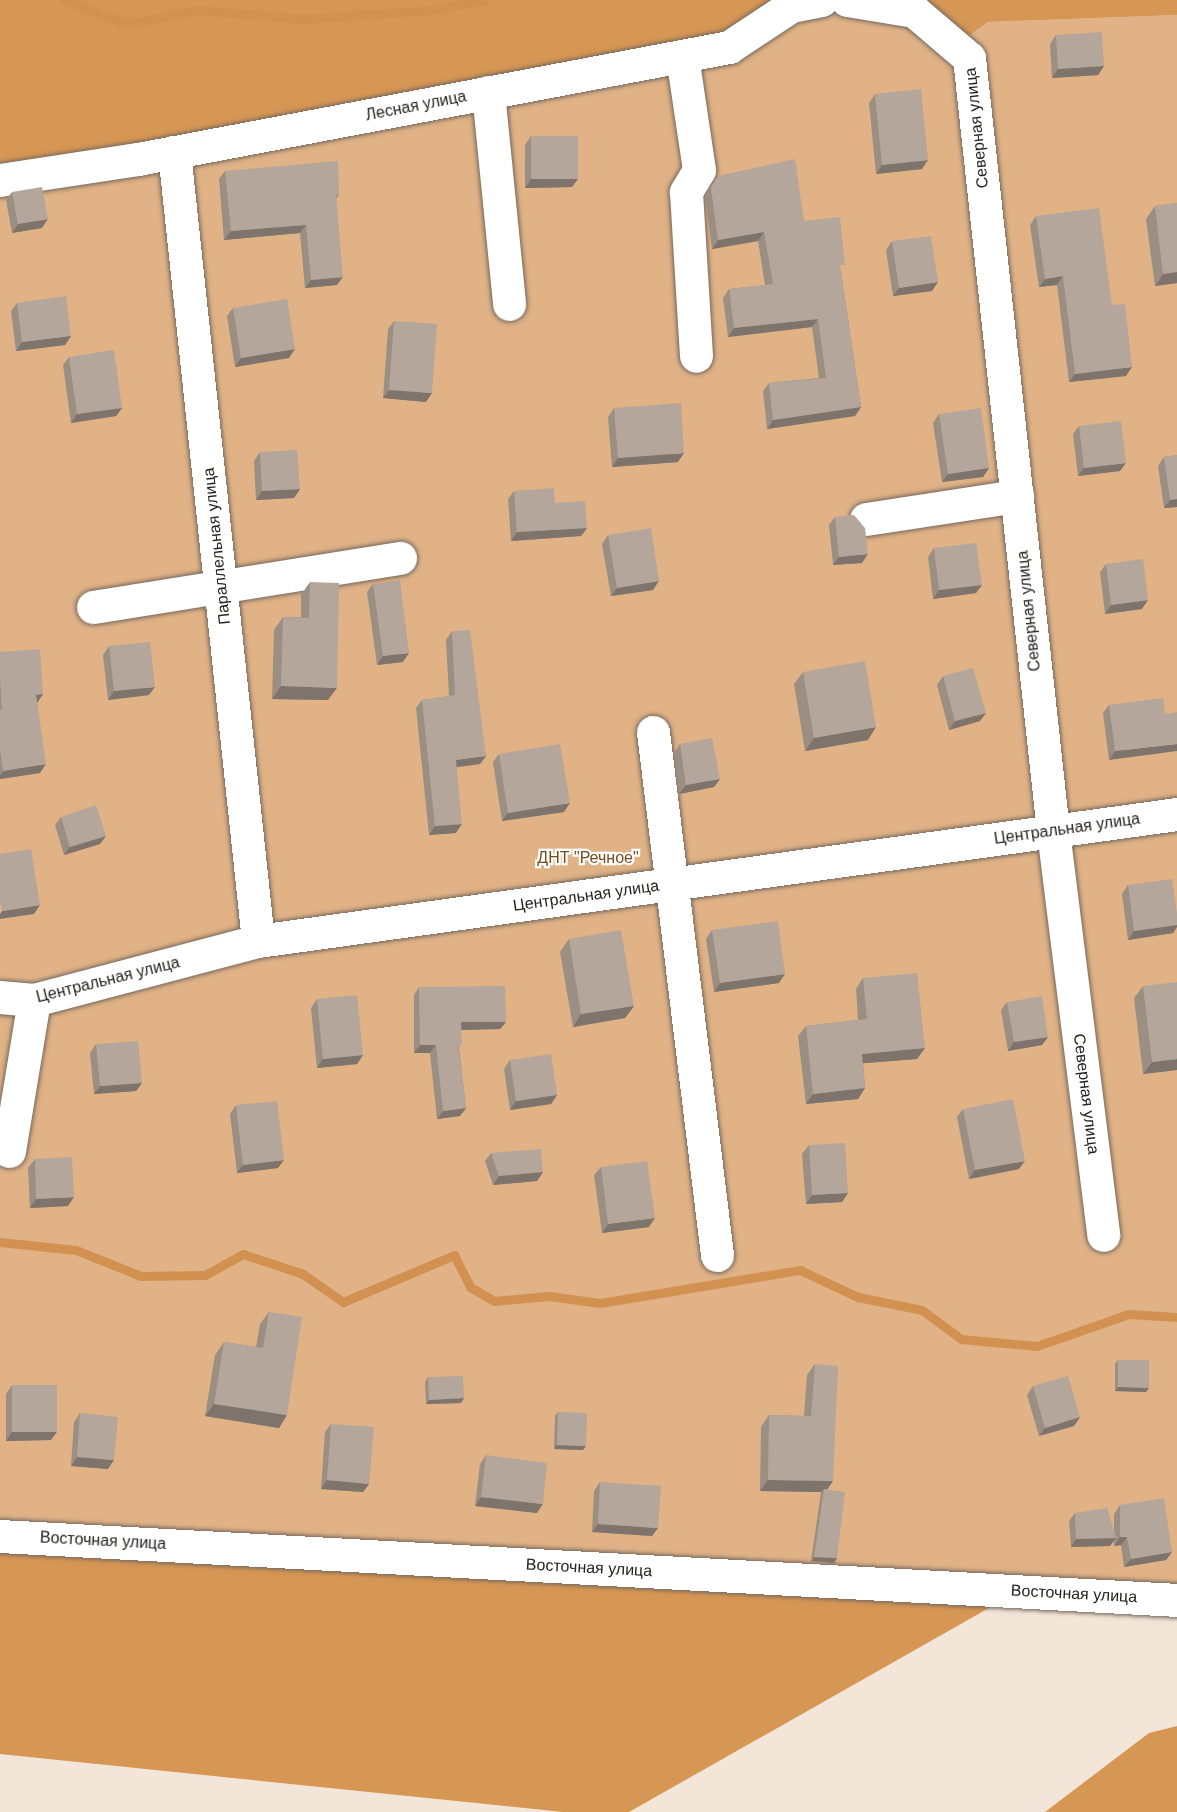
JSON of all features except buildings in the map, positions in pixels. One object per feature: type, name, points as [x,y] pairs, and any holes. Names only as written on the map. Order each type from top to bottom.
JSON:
[{"type":"street","name":"Лесная улица","points":[[0,180],[174,152],[729,47],[791,6],[821,0]]},
{"type":"street","name":"Северная улица","points":[[848,0],[914,11],[969,58],[1053,831],[1103,1235]]},
{"type":"street","points":[[682,56],[699,170],[686,192],[696,356]]},
{"type":"street","points":[[488,92],[509,304]]},
{"type":"street","name":"Параллельная улица","points":[[174,152],[258,941]]},
{"type":"street","points":[[866,519],[1017,495]]},
{"type":"street","points":[[93,607],[221,584],[400,558]]},
{"type":"street","points":[[653,732],[669,884],[717,1255]]},
{"type":"street","name":"Центральная улица","points":[[0,997],[34,1000],[258,941],[1177,814]]},
{"type":"street","points":[[9,1151],[34,1000]]},
{"type":"street","name":"Восточная улица","points":[[0,1536],[1177,1600]]},
{"type":"green space","name":"ДНТ \"Речное\"","points":[[847,0],[955,46],[988,22],[1177,15],[1177,1600],[0,1536],[0,180]]},
{"type":"shaded area","points":[[0,0],[821,0],[729,47],[0,180]]},
{"type":"shaded area","points":[[847,0],[1177,0],[1177,15],[988,22],[955,46]]},
{"type":"shaded area","points":[[0,1536],[1019,1591],[629,1812],[563,1812],[0,1754]]},
{"type":"shaded area","points":[[1177,1726],[1177,1812],[1045,1812],[1149,1733]]},
{"type":"waterway","points":[[64,0],[128,24],[197,10],[302,19],[432,10],[485,0]]},
{"type":"waterway","points":[[0,1242],[76,1250],[141,1276],[205,1275],[243,1254],[303,1274],[343,1302],[454,1255],[470,1287],[494,1301],[549,1296],[600,1303],[800,1270],[858,1297],[922,1310],[961,1339],[1037,1346],[1129,1314],[1177,1317]]}]
